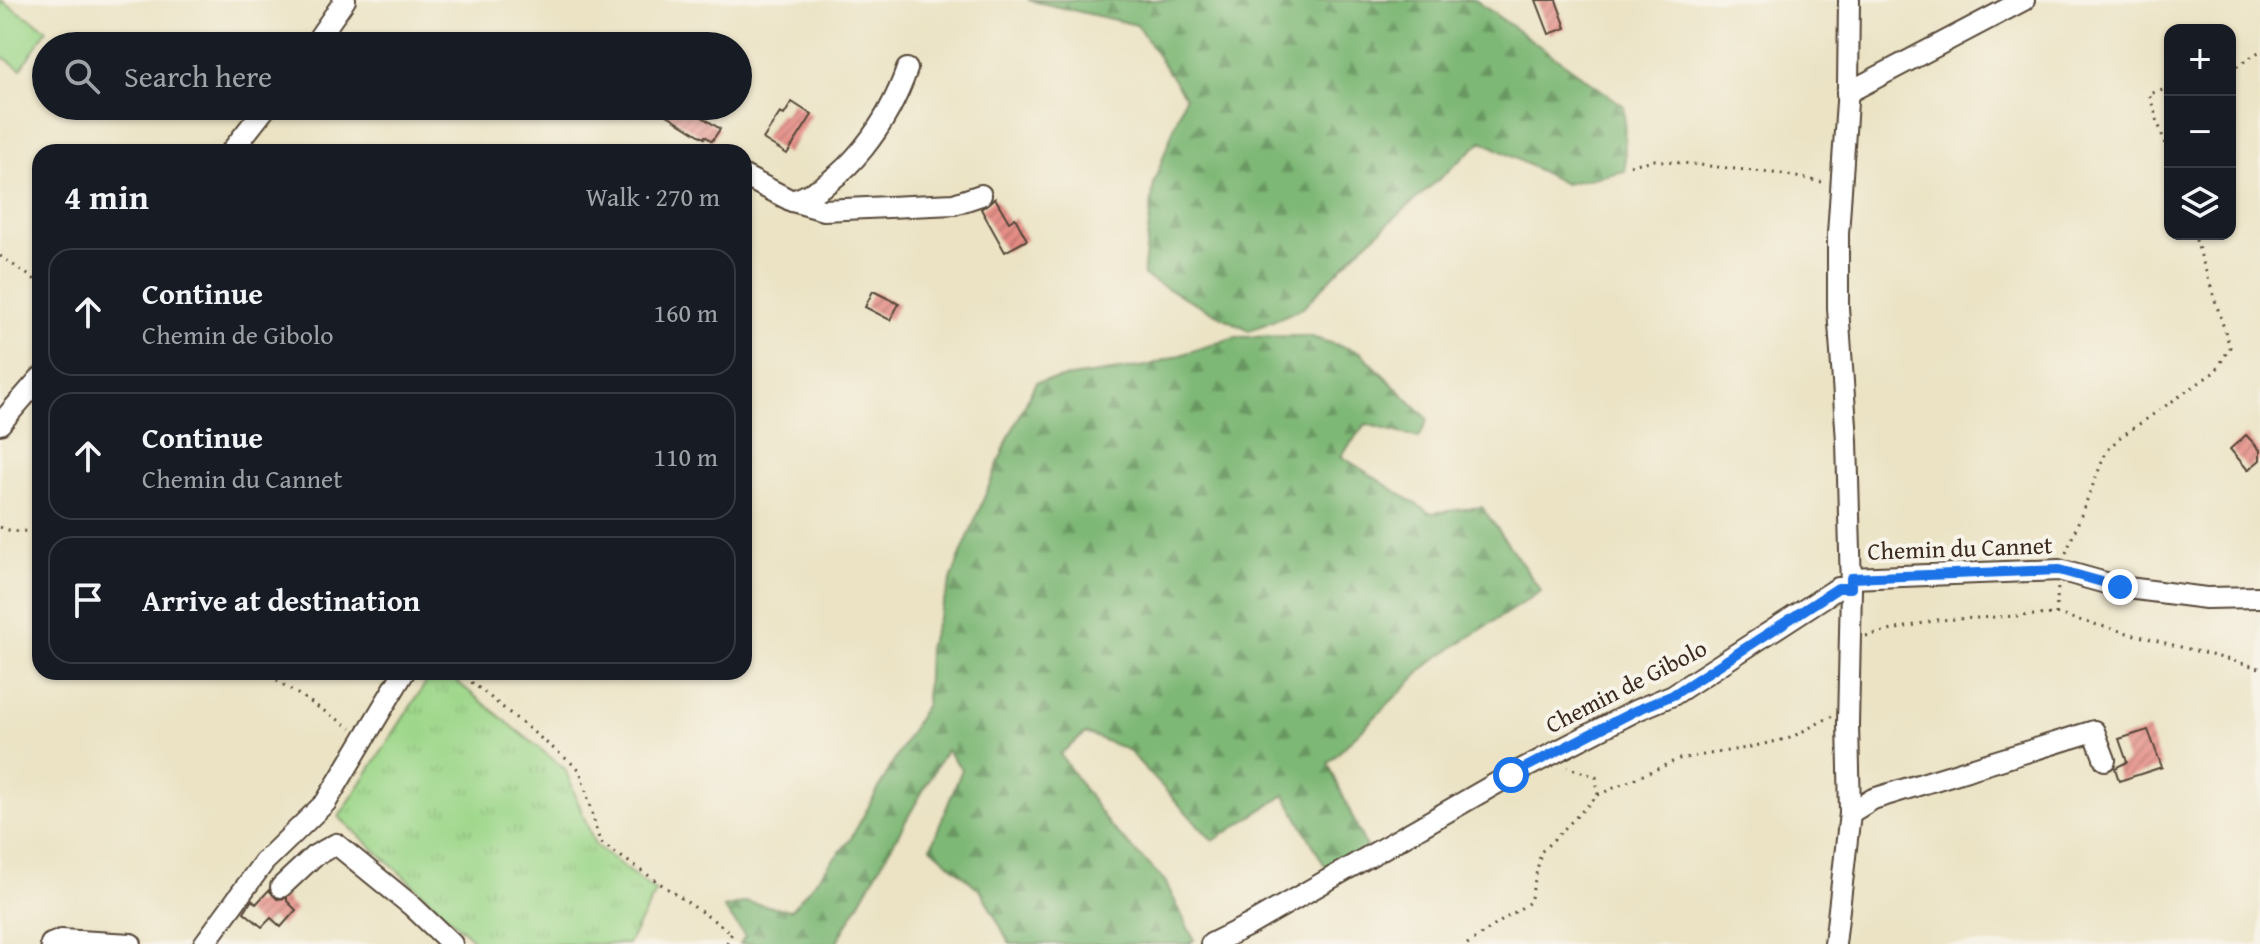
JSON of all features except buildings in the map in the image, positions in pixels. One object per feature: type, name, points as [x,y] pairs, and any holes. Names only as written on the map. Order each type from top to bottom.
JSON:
[{"type":"street","points":[[323,32],[345,0]]},
{"type":"street","points":[[1835,944],[1850,813],[1848,708],[1851,583],[1847,441],[1838,308],[1849,0]]},
{"type":"street","points":[[1847,93],[2024,0]]},
{"type":"street","points":[[792,201],[809,196],[866,149],[899,93],[907,69]]},
{"type":"street","points":[[237,144],[256,120]]},
{"type":"street","points":[[752,180],[792,201],[823,210],[954,204],[981,195]]},
{"type":"street","points":[[0,424],[32,387]]},
{"type":"street","name":"Chemin du Cannet","points":[[1851,583],[2059,570],[2120,587],[2206,598],[2260,597]]},
{"type":"street","name":"Chemin de Gibolo","points":[[1211,944],[1543,758],[1673,695],[1838,588],[1851,583]]},
{"type":"street","points":[[204,944],[264,862],[326,802],[399,680]]},
{"type":"street","points":[[1850,813],[1873,799],[2094,731],[2105,760]]},
{"type":"street","points":[[281,887],[314,856],[336,844],[412,906],[452,944]]},
{"type":"street","points":[[51,944],[61,940],[131,944]]},
{"type":"path","points":[[2236,67],[2260,51]]},
{"type":"path","points":[[2164,90],[2149,94],[2164,141]]},
{"type":"path","points":[[1630,165],[1655,160],[1781,174],[1841,186]]},
{"type":"path","points":[[2056,614],[2059,570],[2106,452],[2119,438],[2216,371],[2230,347],[2196,240]]},
{"type":"path","points":[[0,256],[32,278]]},
{"type":"path","points":[[0,527],[15,534],[32,530]]},
{"type":"path","points":[[1851,639],[1937,620],[2056,614],[2260,668]]},
{"type":"path","points":[[276,680],[365,737]]},
{"type":"path","points":[[469,680],[580,770],[600,842],[732,933],[726,944]]},
{"type":"path","points":[[1467,944],[1530,902],[1541,852],[1598,795],[1679,759],[1790,738],[1848,708]]},
{"type":"path","points":[[1543,758],[1596,777],[1598,795]]},
{"type":"green space","points":[[0,0],[47,29],[45,32],[32,32],[32,52],[21,69],[0,55]]},
{"type":"green space","points":[[1028,0],[1475,0],[1624,106],[1625,171],[1565,184],[1482,141],[1355,253],[1303,308],[1249,331],[1143,276],[1154,183],[1185,97],[1137,25]]},
{"type":"green space","points":[[1308,336],[1360,352],[1428,419],[1419,438],[1366,424],[1341,456],[1430,513],[1482,507],[1541,591],[1432,661],[1328,763],[1367,849],[1326,868],[1285,795],[1213,841],[1128,750],[1086,733],[1060,754],[1109,825],[1165,881],[1194,940],[1189,944],[1010,944],[981,891],[931,847],[962,769],[946,750],[836,944],[740,944],[745,936],[724,908],[746,902],[791,910],[850,840],[926,704],[928,648],[955,569],[1009,437],[1036,382],[1147,366],[1235,337]]},
{"type":"green space","points":[[428,680],[455,680],[565,769],[595,845],[656,892],[628,944],[478,944],[339,817]]},
{"type":"route","points":[[1511,775],[1637,710],[1673,695],[1838,588],[1851,588],[1851,578],[2059,570],[2120,587]]}]
